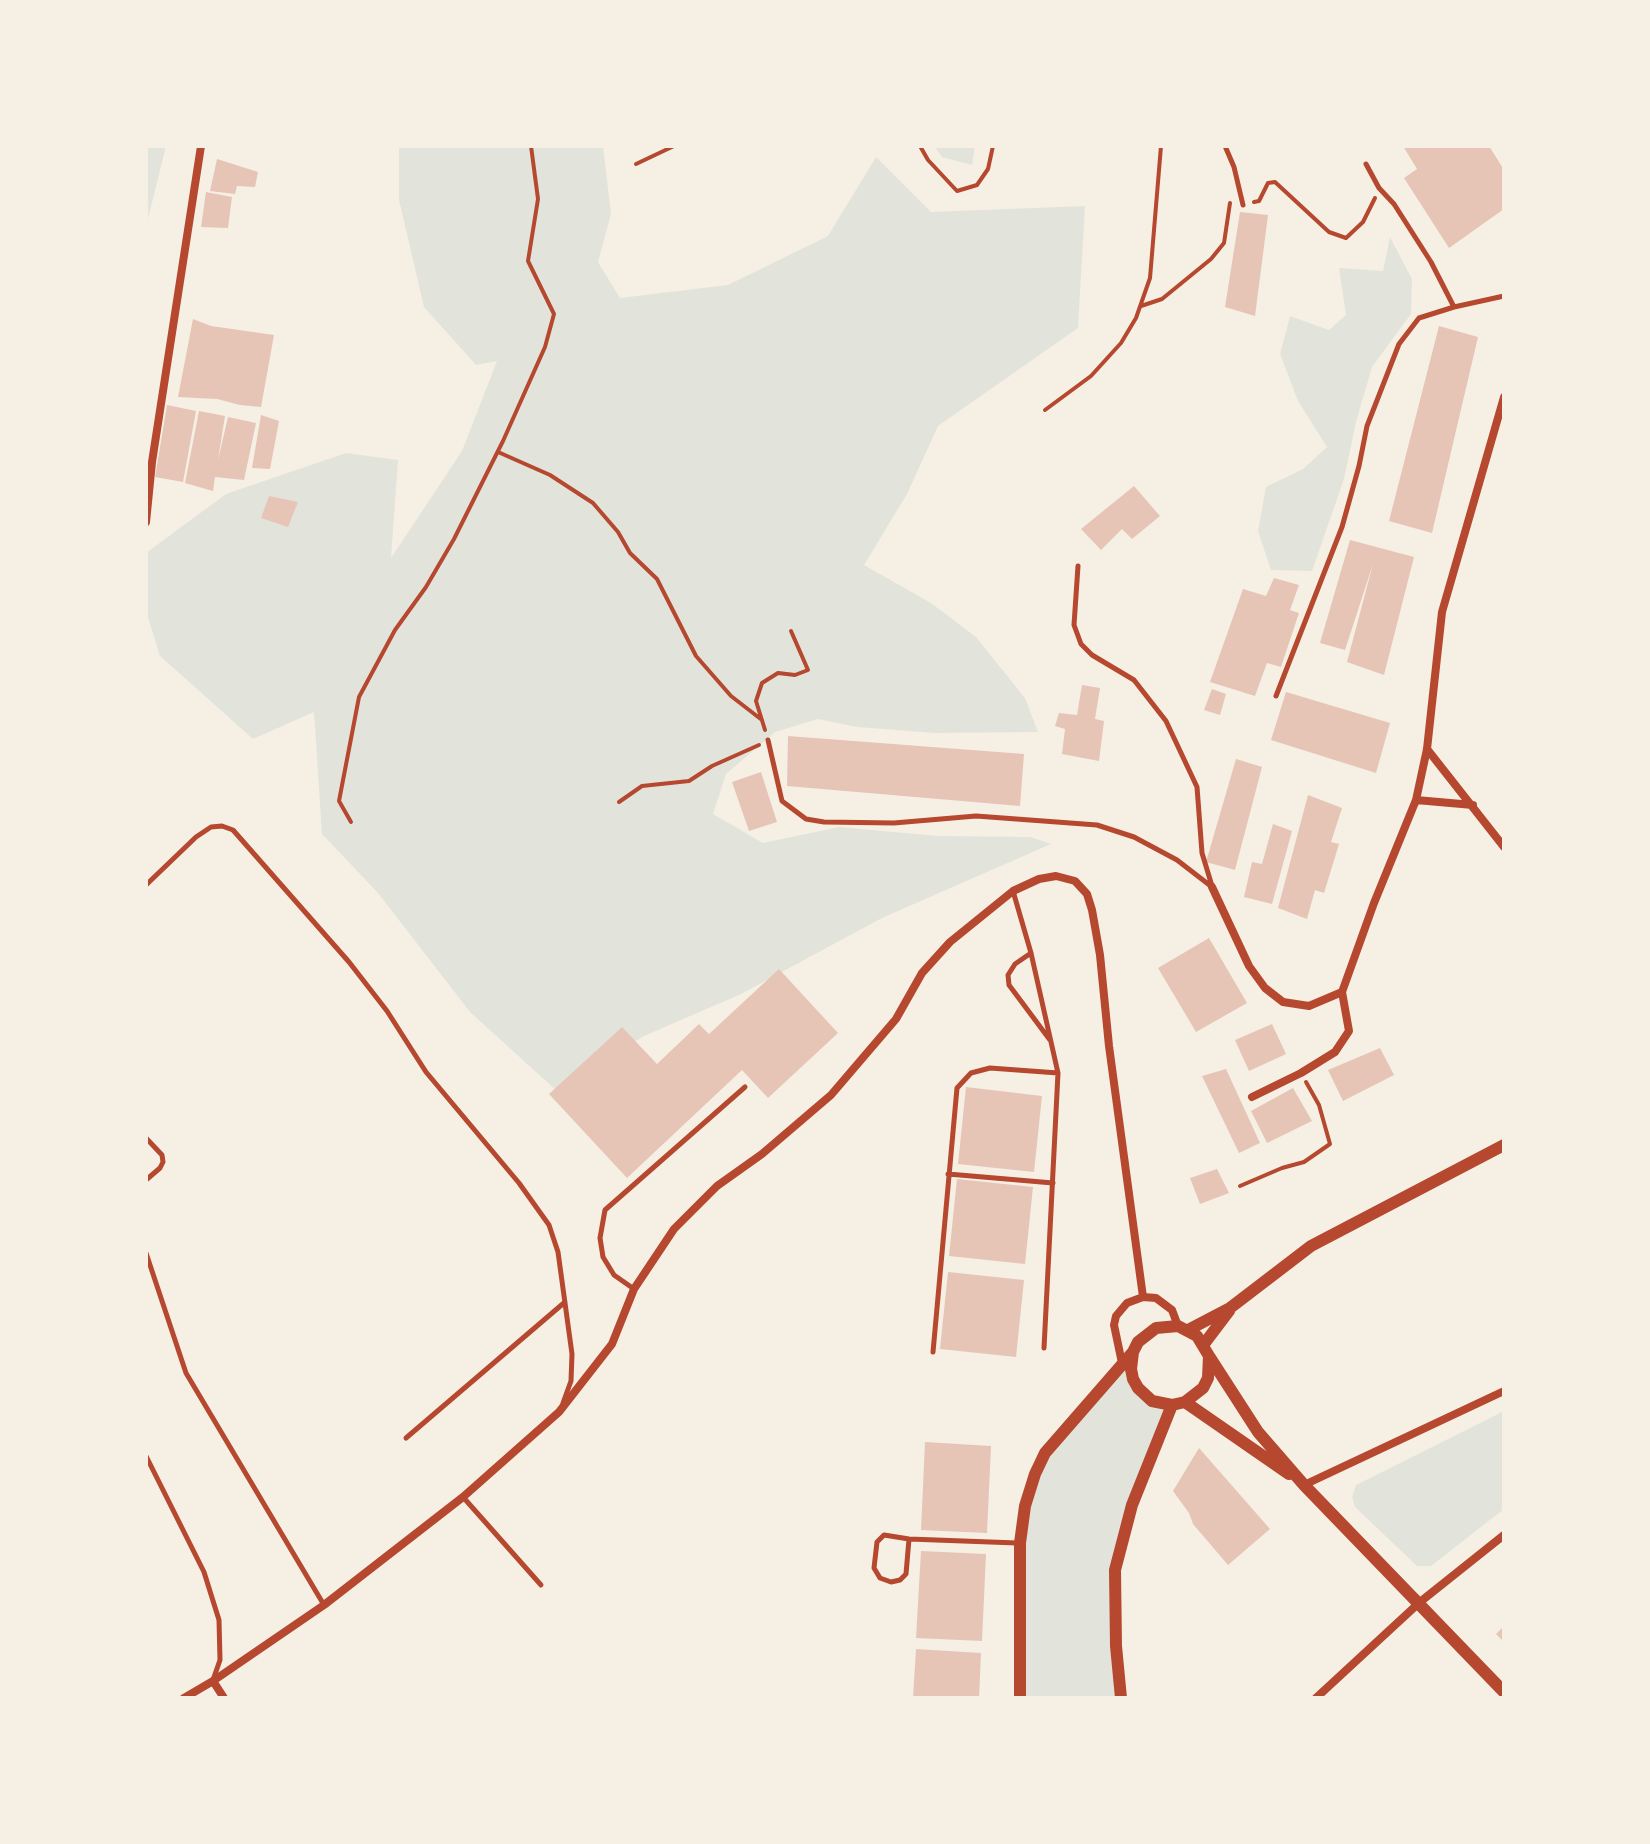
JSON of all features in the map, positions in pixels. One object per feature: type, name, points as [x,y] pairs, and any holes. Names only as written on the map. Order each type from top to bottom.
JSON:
[{"type":"street","points":[[146,522],[152,462],[201,146]]},
{"type":"street","points":[[1252,1097],[1335,1052],[1349,1031],[1342,992],[1416,800],[1427,749],[1442,612],[1504,397]]},
{"type":"street","points":[[1427,749],[1504,847]]},
{"type":"street","points":[[1416,800],[1473,805]]},
{"type":"street","points":[[184,1698],[324,1605],[463,1497],[559,1412],[612,1344],[634,1289],[674,1229],[717,1186],[762,1154],[831,1095],[896,1019],[922,973],[950,942],[1013,891],[1039,879],[1056,876],[1075,881],[1087,894],[1100,955],[1109,1046],[1143,1297]]},
{"type":"street","points":[[1212,887],[1249,966],[1265,988],[1283,1002],[1309,1006],[1342,992]]},
{"type":"street","points":[[1020,1698],[1020,1543],[1025,1506],[1035,1474],[1045,1453],[1146,1334],[1156,1328],[1183,1328],[1230,1308],[1311,1246],[1504,1145]]},
{"type":"street","points":[[1122,1363],[1114,1325],[1116,1316],[1127,1303],[1143,1297],[1165,1303],[1183,1328],[1206,1350],[1258,1432],[1304,1485],[1504,1692]]},
{"type":"street","points":[[1121,1698],[1116,1646],[1115,1570],[1132,1505],[1179,1403],[1203,1388],[1210,1367],[1206,1350],[1230,1308]]},
{"type":"street","points":[[1133,1352],[1131,1369],[1138,1388],[1152,1401],[1179,1403],[1304,1485]]},
{"type":"street","points":[[1304,1485],[1504,1391]]},
{"type":"street","points":[[1316,1698],[1420,1602],[1504,1535]]},
{"type":"street","points":[[213,1681],[224,1698]]},
{"type":"lane","points":[[1225,146],[1243,205]]},
{"type":"lane","points":[[1366,164],[1379,188],[1394,204],[1431,262],[1454,307]]},
{"type":"lane","points":[[1276,696],[1342,527],[1367,426],[1399,344],[1419,318],[1504,296]]},
{"type":"lane","points":[[1078,566],[1074,625],[1081,644],[1092,655],[1134,680],[1166,721],[1197,787],[1202,853],[1212,887]]},
{"type":"lane","points":[[768,740],[782,801],[806,819],[894,823],[976,816],[1097,825],[1134,837],[1177,860],[1212,887]]},
{"type":"lane","points":[[146,885],[196,837],[211,827],[222,826],[233,830],[349,962],[387,1011],[426,1072],[519,1183],[549,1225],[558,1252],[572,1354],[571,1381],[559,1412]]},
{"type":"lane","points":[[1013,891],[1036,973],[1058,1073],[1044,1348]]},
{"type":"lane","points":[[1031,953],[1015,964],[1008,975],[1009,985],[1050,1041]]},
{"type":"lane","points":[[933,1352],[957,1088],[971,1073],[990,1068],[1058,1073]]},
{"type":"lane","points":[[634,1289],[614,1275],[603,1257],[600,1238],[605,1210],[745,1087]]},
{"type":"lane","points":[[146,1138],[162,1155],[163,1162],[146,1180]]},
{"type":"lane","points":[[948,1174],[1053,1183]]},
{"type":"lane","points":[[146,1253],[186,1373],[324,1605]]},
{"type":"lane","points":[[406,1438],[566,1301]]},
{"type":"lane","points":[[146,1456],[204,1572],[219,1620],[222,1644],[213,1681]]},
{"type":"lane","points":[[463,1497],[541,1585]]},
{"type":"lane","points":[[909,1539],[906,1574],[900,1580],[891,1582],[880,1578],[874,1568],[877,1542],[884,1535],[909,1539],[1020,1543]]},
{"type":"path","points":[[351,822],[339,801],[359,697],[395,630],[426,587],[454,539],[498,452],[545,347],[554,314],[528,261],[538,199],[531,146]]},
{"type":"path","points":[[636,164],[674,146]]},
{"type":"path","points":[[920,146],[928,160],[957,191],[977,185],[988,169],[993,146]]},
{"type":"path","points":[[1045,410],[1091,376],[1121,343],[1136,318],[1150,278],[1161,146]]},
{"type":"path","points":[[1243,205],[1259,201],[1268,183],[1275,182],[1329,232],[1346,238],[1363,222],[1379,188]]},
{"type":"path","points":[[1140,306],[1162,299],[1211,259],[1224,243],[1231,195],[1238,183]]},
{"type":"path","points":[[498,452],[550,475],[593,503],[618,532],[630,553],[657,579],[696,656],[722,688],[762,720]]},
{"type":"path","points":[[619,802],[642,786],[689,781],[712,766],[768,740],[756,701],[762,683],[778,673],[795,675],[808,670],[791,631]]},
{"type":"path","points":[[1240,1186],[1304,1162],[1330,1144],[1319,1105],[1301,1073]]},
{"type":"shaded area","points":[[146,146],[166,146],[146,227]]},
{"type":"shaded area","points":[[399,146],[603,146],[611,214],[598,262],[620,298],[728,285],[828,236],[876,157],[931,212],[1085,206],[1078,328],[938,426],[907,494],[864,565],[931,603],[976,637],[1025,698],[1038,732],[934,733],[857,727],[818,719],[775,732],[726,774],[713,814],[763,843],[839,827],[938,836],[1031,837],[1051,844],[882,918],[741,994],[644,1036],[557,1091],[470,1012],[378,893],[322,834],[314,712],[253,739],[160,656],[146,611],[146,553],[226,494],[346,453],[398,460],[391,558],[462,451],[497,361],[476,365],[424,307],[399,200]]},
{"type":"shaded area","points":[[934,146],[975,146],[972,165],[942,157]]},
{"type":"shaded area","points":[[1390,237],[1412,279],[1411,314],[1372,367],[1344,479],[1312,571],[1271,570],[1258,531],[1266,487],[1303,469],[1327,447],[1298,401],[1280,354],[1290,316],[1329,330],[1346,315],[1339,268],[1383,271]]},
{"type":"shaded area","points":[[1133,1352],[1138,1388],[1172,1405],[1115,1570],[1122,1698],[1020,1698],[1020,1543],[1033,1482],[1065,1428]]},
{"type":"shaded area","points":[[1504,1411],[1504,1509],[1431,1566],[1417,1566],[1355,1507],[1352,1497],[1356,1485]]},
{"type":"building","points":[[1403,146],[1489,146],[1504,170],[1504,209],[1449,248],[1404,178],[1417,169]]},
{"type":"building","points":[[217,159],[258,172],[255,187],[237,186],[235,194],[210,191]]},
{"type":"building","points":[[206,192],[232,197],[228,228],[201,227]]},
{"type":"building","points":[[1240,212],[1268,215],[1255,316],[1225,307]]},
{"type":"building","points":[[193,319],[211,326],[274,335],[261,407],[217,399],[178,397]]},
{"type":"building","points":[[1439,326],[1478,337],[1432,533],[1389,521]]},
{"type":"building","points":[[167,405],[196,411],[183,482],[155,477]]},
{"type":"building","points":[[199,411],[225,416],[218,460],[228,417],[256,423],[244,480],[215,477],[213,491],[185,483]]},
{"type":"building","points":[[261,415],[279,421],[270,469],[252,468]]},
{"type":"building","points":[[1134,486],[1160,516],[1132,539],[1122,529],[1101,550],[1081,529]]},
{"type":"building","points":[[269,496],[298,502],[288,527],[261,518]]},
{"type":"building","points":[[1350,540],[1414,557],[1384,675],[1347,662],[1373,564],[1345,650],[1320,643]]},
{"type":"building","points":[[1274,578],[1299,585],[1290,610],[1299,613],[1281,667],[1267,663],[1255,696],[1210,682],[1243,589],[1266,596]]},
{"type":"building","points":[[1082,685],[1100,688],[1095,719],[1104,721],[1099,761],[1062,754],[1065,729],[1055,726],[1059,713],[1077,715]]},
{"type":"building","points":[[1212,689],[1226,694],[1220,715],[1204,710]]},
{"type":"building","points":[[1286,692],[1390,723],[1376,773],[1271,740]]},
{"type":"building","points":[[788,736],[1024,754],[1020,806],[787,786]]},
{"type":"building","points":[[1236,759],[1262,767],[1235,870],[1206,862]]},
{"type":"building","points":[[761,772],[777,822],[749,831],[732,782]]},
{"type":"building","points":[[1308,795],[1342,808],[1331,842],[1339,844],[1324,893],[1315,890],[1307,919],[1278,908]]},
{"type":"building","points":[[1273,824],[1292,831],[1272,904],[1244,897],[1252,862],[1262,864]]},
{"type":"building","points":[[1209,938],[1247,1003],[1196,1032],[1158,968]]},
{"type":"building","points":[[779,969],[838,1033],[768,1098],[742,1070],[627,1178],[549,1094],[622,1027],[657,1064],[699,1024],[709,1034]]},
{"type":"building","points":[[1272,1024],[1286,1054],[1249,1071],[1235,1040]]},
{"type":"building","points":[[1380,1048],[1394,1075],[1343,1101],[1328,1070]]},
{"type":"building","points":[[1226,1069],[1260,1143],[1239,1153],[1202,1076]]},
{"type":"building","points":[[966,1087],[1042,1096],[1034,1172],[958,1164]]},
{"type":"building","points":[[1293,1088],[1312,1121],[1267,1143],[1251,1111]]},
{"type":"building","points":[[1217,1169],[1229,1193],[1200,1204],[1190,1178]]},
{"type":"building","points":[[957,1179],[1033,1187],[1025,1264],[949,1256]]},
{"type":"building","points":[[948,1272],[1024,1280],[1016,1357],[940,1349]]},
{"type":"building","points":[[925,1442],[991,1446],[987,1533],[921,1530]]},
{"type":"building","points":[[1199,1448],[1270,1529],[1228,1565],[1193,1524],[1173,1491]]},
{"type":"building","points":[[921,1551],[986,1554],[982,1641],[916,1638]]},
{"type":"building","points":[[1504,1626],[1504,1642],[1496,1634]]},
{"type":"building","points":[[916,1649],[981,1653],[979,1698],[913,1698]]}]
